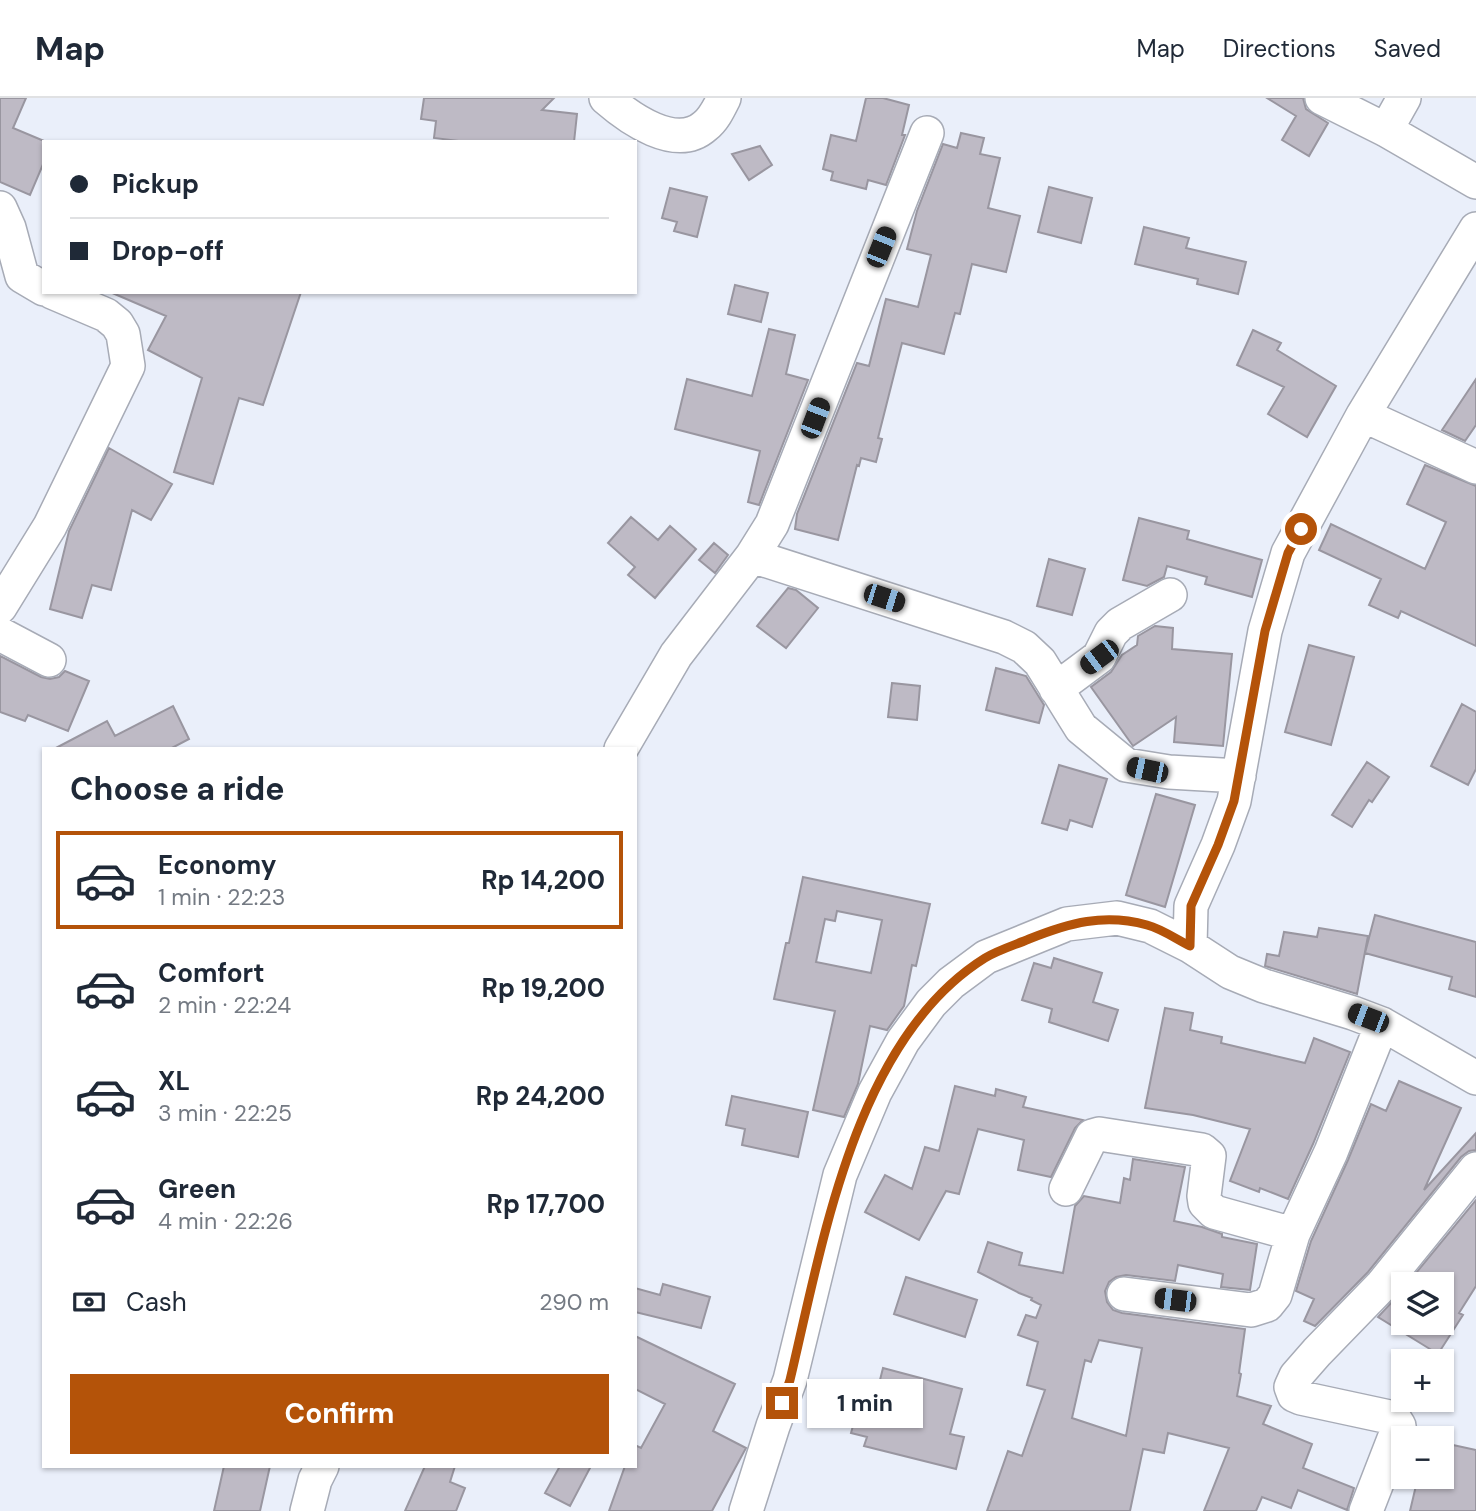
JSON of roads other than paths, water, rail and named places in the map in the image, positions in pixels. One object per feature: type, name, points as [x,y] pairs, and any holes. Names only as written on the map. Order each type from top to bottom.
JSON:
[{"type":"street","points":[[606,98],[627,115],[670,136],[694,133],[704,128],[712,120],[724,98]]},
{"type":"street","points":[[1322,98],[1386,130],[1476,182]]},
{"type":"street","points":[[1386,130],[1404,98]]},
{"type":"street","points":[[622,747],[676,655],[752,556],[776,513],[927,133]]},
{"type":"street","points":[[0,208],[9,228],[22,276],[42,288]]},
{"type":"street","points":[[1190,946],[1191,906],[1234,801],[1265,631],[1288,553],[1363,415],[1476,229]]},
{"type":"street","points":[[0,607],[50,526],[128,366],[123,334],[117,324],[106,315],[57,294]]},
{"type":"street","points":[[1363,415],[1476,467]]},
{"type":"street","points":[[752,556],[1004,637],[1024,648],[1040,662],[1081,728],[1126,765],[1169,772],[1239,776]]},
{"type":"street","points":[[1056,689],[1099,657],[1111,634],[1120,624],[1170,596]]},
{"type":"street","points":[[0,634],[49,660]]},
{"type":"street","points":[[746,1511],[790,1380],[840,1175],[875,1092],[903,1041],[931,1003],[986,957],[1067,924],[1117,918],[1150,926],[1190,946],[1230,972],[1264,986],[1382,1024],[1476,1078]]},
{"type":"street","points":[[1124,1294],[1251,1310],[1267,1305],[1275,1295],[1293,1234],[1331,1152],[1382,1024]]},
{"type":"street","points":[[1066,1189],[1092,1136],[1100,1134],[1202,1150],[1209,1156],[1205,1203],[1214,1213],[1293,1234]]},
{"type":"street","points":[[1366,1511],[1390,1456],[1399,1426],[1397,1422],[1394,1418],[1301,1398],[1294,1395],[1291,1387],[1296,1376],[1317,1352],[1382,1285],[1476,1169]]},
{"type":"street","points":[[307,1511],[321,1468]]}]
